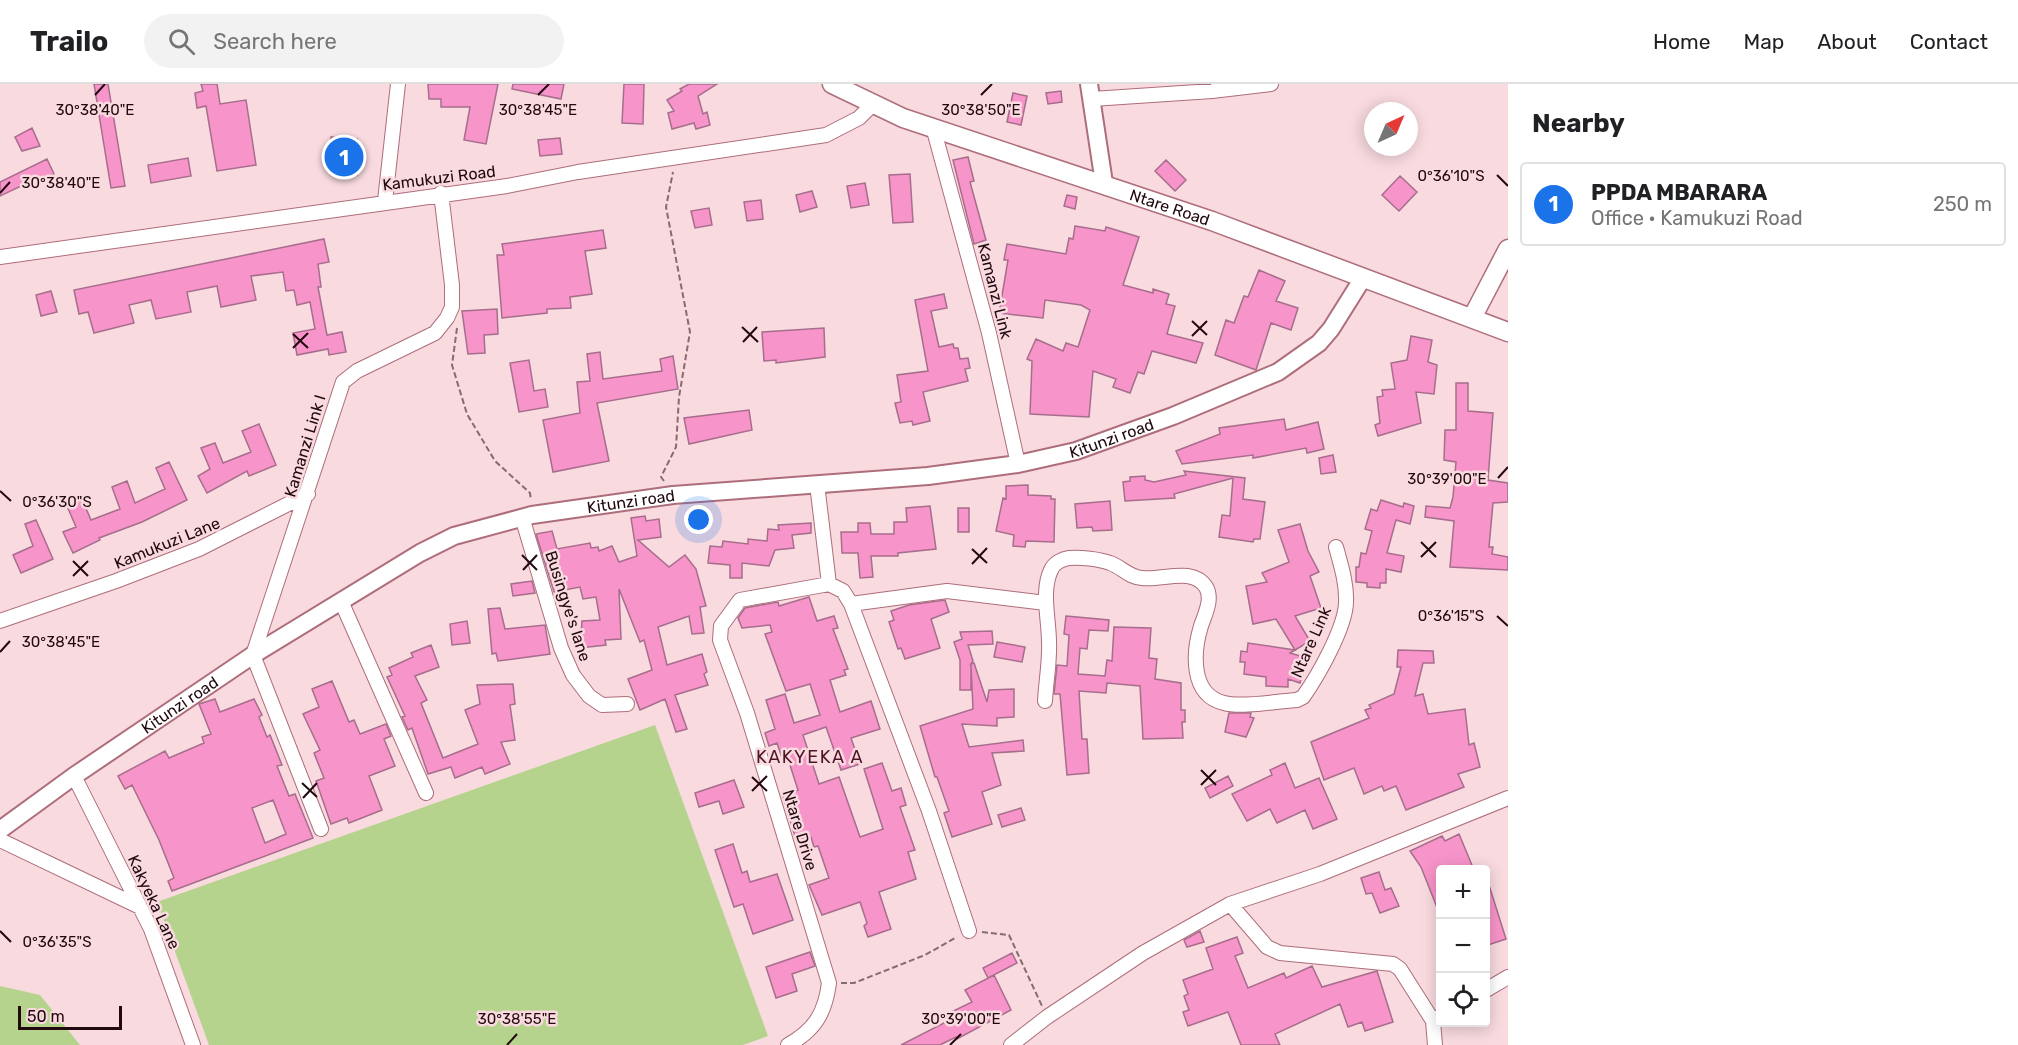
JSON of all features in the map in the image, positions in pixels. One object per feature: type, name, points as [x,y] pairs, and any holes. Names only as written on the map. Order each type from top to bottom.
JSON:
[{"type":"main road","name":"Ntare Road","points":[[831,84],[872,105],[1104,183],[1508,332]]},
{"type":"main road","points":[[1472,318],[1508,249]]},
{"type":"street","points":[[385,201],[398,84]]},
{"type":"street","points":[[1104,183],[1090,91],[1212,91],[1271,84]]},
{"type":"street","name":"Kamukuzi Road","points":[[0,257],[441,193],[507,186],[676,157],[826,135],[859,118],[872,105]]},
{"type":"street","name":"Kamanzi Link","points":[[933,127],[986,321],[1018,464]]},
{"type":"street","points":[[441,193],[451,265],[452,307]]},
{"type":"street","name":"Kitunzi road","points":[[0,830],[74,776],[253,655],[454,536],[527,516],[673,495],[928,476],[1018,464],[1076,451],[1124,435],[1278,372],[1318,343],[1331,329],[1363,278]]},
{"type":"street","name":"Kamanzi Link I","points":[[253,655],[308,494],[343,382],[357,371],[435,333],[452,307]]},
{"type":"street","points":[[817,484],[829,584],[843,591],[851,604],[929,811],[969,931]]},
{"type":"street","name":"Kamukuzi Lane","points":[[0,621],[116,581],[208,545],[308,494]]},
{"type":"street","name":"Busingye's lane","points":[[527,516],[561,648],[573,675],[589,696],[602,705],[627,704]]},
{"type":"street","name":"Ntare Link","points":[[1046,603],[1051,570],[1056,562],[1069,558],[1112,563],[1127,575],[1144,579],[1191,576],[1207,588],[1210,601],[1199,632],[1196,659],[1197,678],[1204,692],[1225,704],[1297,700],[1307,692],[1323,661],[1339,628],[1346,604],[1345,581],[1336,547]]},
{"type":"street","name":"Ntare Drive","points":[[829,584],[740,600],[722,626],[720,640],[747,713],[829,983]]},
{"type":"street","points":[[851,604],[947,591],[1046,603],[1049,643],[1045,701]]},
{"type":"street","points":[[341,601],[426,793]]},
{"type":"street","points":[[253,655],[321,829]]},
{"type":"street","name":"Kakyeka Lane","points":[[74,776],[140,907],[194,1045]]},
{"type":"street","points":[[1017,1043],[1047,1017],[1143,953],[1230,904],[1311,877],[1508,798]]},
{"type":"street","points":[[0,840],[140,907]]},
{"type":"street","points":[[1230,904],[1267,947],[1280,953],[1393,964],[1400,969],[1436,1017]]},
{"type":"street","points":[[1490,987],[1508,977]]},
{"type":"street","points":[[789,1045],[811,1030],[821,1016],[829,983]]},
{"type":"street","points":[[1435,1045],[1436,1027]]},
{"type":"path","points":[[673,495],[661,477],[676,447],[679,398],[690,332],[666,207],[676,157]]},
{"type":"path","points":[[452,307],[459,319],[452,365],[467,414],[495,461],[531,493],[527,516]]},
{"type":"path","points":[[829,983],[854,984],[925,956],[969,931],[1009,934],[1047,1017]]},
{"type":"green space","points":[[655,725],[768,1036],[743,1045],[209,1045],[157,902]]},
{"type":"green space","points":[[0,986],[40,995],[80,1045],[0,1045]]},
{"type":"building","points":[[94,84],[108,84],[125,186],[111,188]]},
{"type":"building","points":[[201,84],[217,84],[220,104],[246,100],[256,165],[217,171],[206,106],[197,108],[195,93],[203,91]]},
{"type":"building","points":[[428,84],[498,84],[486,144],[464,140],[470,107],[441,107],[441,99],[429,99]]},
{"type":"building","points":[[513,84],[564,84],[561,99],[512,89]]},
{"type":"building","points":[[624,84],[644,84],[643,124],[622,123]]},
{"type":"building","points":[[689,84],[717,84],[698,96],[703,114],[707,112],[710,125],[696,129],[694,123],[672,129],[668,113],[674,111],[667,100]]},
{"type":"building","points":[[1061,91],[1062,102],[1048,104],[1046,93]]},
{"type":"building","points":[[1013,93],[1027,96],[1021,125],[1007,122]]},
{"type":"building","points":[[32,128],[40,146],[22,151],[15,137]]},
{"type":"building","points":[[331,137],[357,139],[357,175],[332,175]]},
{"type":"building","points":[[560,138],[562,154],[540,156],[538,140]]},
{"type":"building","points":[[968,157],[974,181],[970,182],[986,240],[974,244],[953,160]]},
{"type":"building","points":[[188,158],[191,176],[151,183],[148,165]]},
{"type":"building","points":[[47,159],[54,174],[37,182],[36,179],[0,196],[0,182]]},
{"type":"building","points":[[1166,160],[1186,180],[1175,191],[1155,171]]},
{"type":"building","points":[[910,174],[913,222],[893,223],[889,175]]},
{"type":"building","points":[[1400,176],[1417,192],[1399,211],[1382,195]]},
{"type":"building","points":[[865,183],[869,205],[851,208],[847,186]]},
{"type":"building","points":[[812,191],[817,207],[800,212],[796,195]]},
{"type":"building","points":[[1067,195],[1077,197],[1075,209],[1064,206]]},
{"type":"building","points":[[761,200],[763,219],[747,221],[744,202]]},
{"type":"building","points":[[709,208],[712,225],[695,228],[691,211]]},
{"type":"building","points":[[1075,226],[1105,231],[1106,227],[1139,237],[1123,285],[1153,293],[1153,289],[1169,294],[1166,304],[1175,306],[1167,334],[1203,343],[1196,363],[1152,351],[1144,374],[1138,372],[1130,393],[1113,387],[1116,379],[1093,371],[1089,417],[1030,414],[1032,361],[1027,359],[1036,339],[1063,351],[1066,343],[1078,347],[1090,310],[1081,305],[1045,300],[1043,318],[999,313],[1008,260],[1004,260],[1007,244],[1066,254],[1069,238],[1073,239]]},
{"type":"building","points":[[603,230],[606,248],[585,251],[592,294],[570,297],[571,308],[547,309],[547,313],[502,318],[497,255],[504,255],[502,244]]},
{"type":"building","points":[[324,239],[329,262],[318,264],[321,287],[318,287],[327,335],[342,332],[346,352],[329,355],[328,349],[297,355],[293,333],[315,329],[310,302],[297,305],[294,290],[286,291],[283,272],[251,276],[256,300],[221,307],[217,286],[187,292],[191,312],[156,319],[151,300],[129,305],[134,323],[94,333],[88,312],[79,314],[74,290]]},
{"type":"building","points":[[1259,270],[1285,281],[1276,301],[1298,308],[1291,330],[1271,323],[1256,370],[1215,355],[1226,320],[1234,323],[1244,296],[1248,297]]},
{"type":"building","points":[[51,291],[57,312],[41,316],[36,295]]},
{"type":"building","points":[[944,294],[947,308],[931,311],[939,347],[953,344],[954,348],[958,348],[960,359],[968,358],[970,368],[965,369],[968,381],[923,392],[930,421],[913,425],[912,421],[900,423],[895,403],[901,402],[897,375],[928,371],[915,300]]},
{"type":"building","points":[[497,309],[498,334],[484,335],[485,353],[468,354],[462,311]]},
{"type":"building","points":[[824,328],[825,357],[776,363],[776,360],[764,361],[762,332]]},
{"type":"building","points":[[1411,336],[1432,340],[1428,362],[1437,365],[1434,394],[1416,392],[1421,423],[1378,436],[1375,425],[1380,423],[1377,397],[1383,396],[1382,390],[1395,389],[1391,363],[1407,360]]},
{"type":"building","points":[[600,352],[603,379],[662,371],[660,359],[673,356],[678,389],[597,403],[609,461],[553,472],[543,420],[580,413],[577,382],[590,381],[587,354]]},
{"type":"building","points":[[529,360],[534,391],[545,389],[548,407],[519,412],[510,363]]},
{"type":"building","points":[[1456,383],[1468,383],[1468,411],[1493,413],[1488,480],[1508,483],[1508,502],[1493,503],[1489,547],[1493,547],[1492,554],[1508,557],[1508,570],[1450,567],[1454,521],[1425,517],[1426,506],[1450,508],[1453,497],[1456,462],[1444,460],[1445,430],[1456,430]]},
{"type":"building","points":[[749,410],[752,430],[689,444],[684,418]]},
{"type":"building","points":[[1284,419],[1286,430],[1318,422],[1324,449],[1307,453],[1306,448],[1253,458],[1253,455],[1182,464],[1176,451],[1220,434],[1219,428]]},
{"type":"building","points":[[259,424],[276,465],[249,476],[247,471],[207,493],[198,476],[210,469],[201,448],[215,443],[223,463],[251,452],[242,431]]},
{"type":"building","points":[[1333,455],[1336,472],[1321,474],[1319,458]]},
{"type":"building","points":[[169,462],[187,500],[142,522],[99,538],[100,540],[73,553],[63,532],[76,527],[67,506],[82,499],[91,520],[120,509],[112,487],[127,481],[135,503],[165,489],[156,468]]},
{"type":"building","points":[[1184,471],[1245,478],[1243,499],[1265,502],[1260,539],[1254,539],[1253,542],[1219,537],[1222,515],[1230,516],[1233,478],[1174,494],[1175,498],[1125,501],[1123,482],[1130,481],[1130,477],[1145,476],[1145,480],[1154,482],[1186,475]]},
{"type":"building","points":[[1028,485],[1028,495],[1051,496],[1051,499],[1055,499],[1054,542],[1026,541],[1025,547],[1013,546],[1014,535],[996,531],[1003,498],[1006,499],[1006,486]]},
{"type":"building","points":[[1381,500],[1403,507],[1404,503],[1414,506],[1410,524],[1396,520],[1387,553],[1404,556],[1401,572],[1386,569],[1386,583],[1380,583],[1380,588],[1367,587],[1367,583],[1356,582],[1356,567],[1359,567],[1361,553],[1366,554],[1372,531],[1365,529],[1371,509],[1377,511]]},
{"type":"building","points":[[1110,501],[1112,530],[1093,531],[1092,527],[1077,528],[1075,504]]},
{"type":"building","points":[[930,506],[936,549],[898,553],[898,556],[871,556],[873,577],[860,578],[858,553],[842,553],[841,532],[858,532],[858,523],[870,523],[871,534],[894,534],[894,522],[907,522],[906,508]]},
{"type":"building","points":[[958,508],[969,508],[969,532],[958,532]]},
{"type":"building","points":[[645,516],[646,521],[659,519],[661,537],[638,540],[669,567],[685,555],[696,569],[706,606],[700,607],[704,633],[692,634],[689,616],[658,627],[667,665],[702,654],[707,672],[704,674],[708,685],[675,695],[687,729],[676,732],[665,699],[640,710],[628,679],[652,670],[644,640],[640,642],[619,589],[621,639],[605,640],[606,645],[580,648],[582,621],[600,620],[596,597],[583,599],[580,587],[554,592],[536,534],[552,531],[557,549],[590,543],[591,548],[598,547],[599,551],[612,546],[619,562],[637,556],[631,518]]},
{"type":"building","points":[[36,520],[53,559],[21,573],[13,555],[33,546],[25,524]]},
{"type":"building","points":[[811,523],[811,533],[792,535],[794,548],[775,550],[769,566],[742,563],[742,578],[730,578],[730,565],[708,563],[710,546],[722,547],[723,541],[748,544],[748,539],[767,541],[768,529],[779,530],[778,525]]},
{"type":"building","points":[[1300,524],[1308,551],[1319,572],[1310,576],[1321,608],[1295,616],[1310,641],[1295,650],[1276,619],[1253,624],[1246,586],[1267,582],[1262,573],[1289,562],[1278,530]]},
{"type":"building","points":[[532,581],[535,593],[513,596],[511,584]]},
{"type":"building","points":[[809,597],[817,621],[834,616],[838,628],[833,629],[848,669],[844,670],[846,675],[830,680],[840,712],[871,701],[880,729],[851,738],[860,764],[841,770],[826,727],[803,735],[819,784],[839,777],[860,837],[883,829],[864,769],[882,763],[892,791],[901,788],[906,805],[900,807],[915,850],[908,852],[916,879],[879,892],[891,929],[868,937],[864,926],[867,923],[860,902],[822,915],[809,885],[829,878],[818,846],[814,847],[811,837],[796,840],[783,796],[798,790],[789,762],[784,764],[777,743],[769,746],[765,733],[775,729],[766,700],[785,694],[794,723],[820,715],[810,684],[786,691],[765,634],[772,632],[770,625],[742,628],[738,618],[745,608],[778,602],[779,606]]},
{"type":"building","points":[[945,600],[949,612],[931,619],[940,648],[905,659],[901,648],[898,649],[889,622],[894,620],[891,611],[909,605]]},
{"type":"building","points":[[500,608],[505,629],[545,625],[550,654],[498,661],[496,653],[492,654],[488,609]]},
{"type":"building","points":[[1066,616],[1109,620],[1108,631],[1089,630],[1087,649],[1080,648],[1078,674],[1105,676],[1107,660],[1112,661],[1114,627],[1151,628],[1149,658],[1157,659],[1155,679],[1181,683],[1181,710],[1185,710],[1185,722],[1182,722],[1183,738],[1143,739],[1140,686],[1107,683],[1106,693],[1079,691],[1082,739],[1087,739],[1089,773],[1067,775],[1060,694],[1054,694],[1057,665],[1067,666],[1069,635],[1064,634]]},
{"type":"building","points":[[467,621],[470,643],[452,645],[450,624]]},
{"type":"building","points":[[992,631],[993,644],[968,645],[973,661],[971,664],[974,663],[987,702],[989,690],[1014,689],[1014,717],[997,718],[997,726],[962,724],[969,747],[1023,740],[1024,751],[992,753],[1001,785],[982,792],[992,824],[952,837],[944,813],[949,811],[937,777],[935,777],[920,726],[973,709],[971,665],[971,690],[960,690],[960,660],[954,642],[962,639],[960,632]]},
{"type":"building","points":[[997,642],[1025,647],[1022,662],[994,657]]},
{"type":"building","points":[[1248,643],[1295,650],[1290,653],[1307,658],[1300,683],[1288,679],[1288,687],[1266,686],[1266,677],[1244,674],[1245,662],[1240,662],[1241,651],[1247,652]]},
{"type":"building","points":[[431,645],[439,667],[415,676],[427,700],[421,703],[443,758],[478,744],[465,710],[480,704],[477,685],[513,684],[515,704],[510,705],[515,740],[501,742],[510,764],[485,774],[482,767],[455,778],[451,767],[428,774],[412,728],[408,730],[402,717],[405,716],[387,677],[392,675],[389,668],[413,657],[411,653]]},
{"type":"building","points":[[1398,650],[1433,651],[1434,663],[1423,663],[1415,696],[1423,694],[1428,714],[1465,709],[1469,745],[1474,743],[1480,767],[1458,774],[1464,787],[1406,810],[1396,786],[1384,791],[1382,786],[1364,794],[1354,768],[1324,780],[1311,742],[1369,718],[1365,710],[1371,708],[1369,705],[1394,694],[1401,667],[1397,667]]},
{"type":"building","points":[[332,681],[349,722],[354,720],[360,734],[386,724],[391,736],[384,739],[395,766],[369,776],[382,810],[349,823],[347,818],[331,824],[316,781],[324,778],[314,753],[320,750],[303,714],[319,707],[312,689]]},
{"type":"building","points":[[215,699],[220,712],[254,699],[262,715],[259,717],[267,737],[270,735],[282,765],[277,766],[289,796],[295,794],[313,838],[172,891],[168,881],[174,878],[159,840],[132,785],[125,789],[118,776],[165,751],[169,758],[204,743],[202,737],[211,734],[199,704]],"holes":[[[273,800],[286,834],[265,843],[252,808]]]},
{"type":"building","points":[[1229,713],[1251,713],[1250,717],[1254,718],[1246,737],[1225,732]]},
{"type":"building","points":[[1285,763],[1295,788],[1319,778],[1337,819],[1313,829],[1305,810],[1277,823],[1270,809],[1247,821],[1232,794],[1272,775],[1270,770]]},
{"type":"building","points":[[1228,776],[1233,786],[1210,798],[1205,788]]},
{"type":"building","points":[[734,780],[744,807],[723,814],[719,801],[699,807],[695,793]]},
{"type":"building","points":[[1021,808],[1025,820],[1002,827],[998,815]]},
{"type":"building","points":[[1459,834],[1472,865],[1436,865],[1436,905],[1421,867],[1410,851],[1442,836],[1445,841]]},
{"type":"building","points":[[733,844],[742,873],[747,871],[750,882],[777,874],[793,920],[753,934],[743,904],[734,907],[715,850]]},
{"type":"building","points":[[1379,872],[1385,890],[1391,888],[1399,906],[1380,913],[1372,893],[1366,894],[1361,878]]},
{"type":"building","points":[[1490,888],[1506,939],[1490,944]]},
{"type":"building","points":[[1200,931],[1204,942],[1187,947],[1184,940]]},
{"type":"building","points":[[1237,937],[1243,953],[1235,956],[1248,988],[1284,973],[1286,978],[1312,966],[1322,987],[1377,971],[1393,1022],[1365,1031],[1362,1022],[1348,1027],[1340,1004],[1275,1034],[1280,1045],[1241,1045],[1228,1012],[1188,1026],[1183,1012],[1189,1010],[1184,996],[1188,994],[1183,980],[1213,969],[1206,948]]},
{"type":"building","points":[[810,952],[815,966],[792,974],[797,991],[776,998],[766,967]]},
{"type":"building","points":[[1012,953],[1017,963],[988,978],[983,968]]},
{"type":"building","points":[[994,975],[1011,1010],[957,1039],[956,1037],[940,1045],[901,1045],[948,1021],[945,1015],[972,1002],[965,990]]},
{"type":"place","name":"PPDA MBARARA","points":[[344,157]]},
{"type":"district","name":"KAKYEKA A","points":[[810,757]]}]
